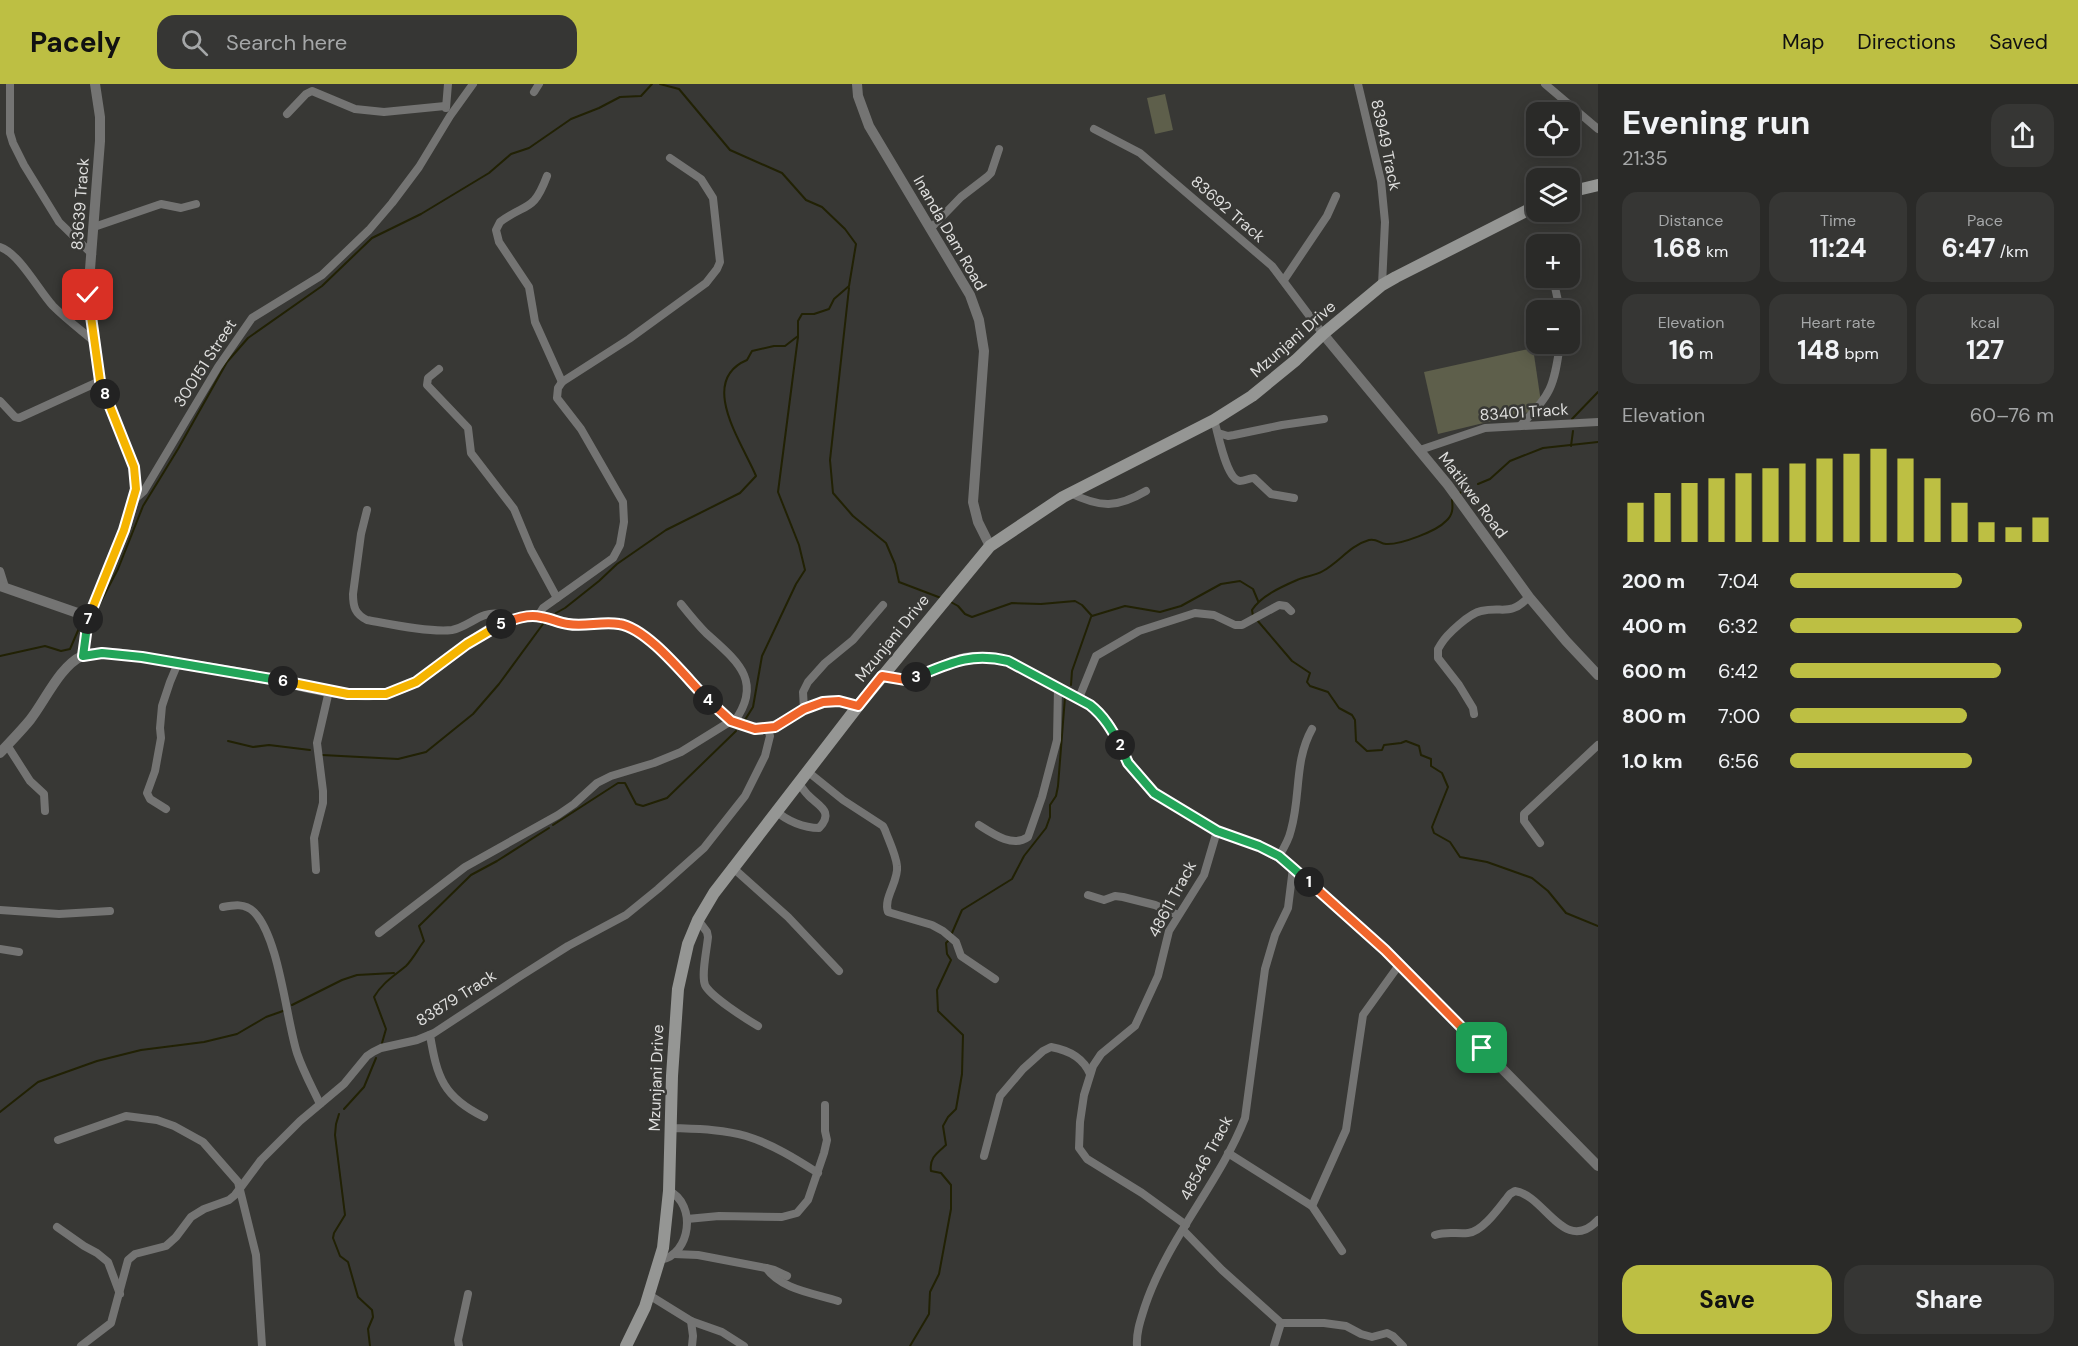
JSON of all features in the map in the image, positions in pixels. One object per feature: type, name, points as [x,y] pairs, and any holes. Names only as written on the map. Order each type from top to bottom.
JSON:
[{"type":"main road","points":[[1580,189],[1598,184]]},
{"type":"main road","name":"Mzunjani Drive","points":[[626,1346],[645,1307],[660,1260],[667,1224],[678,989],[683,958],[698,920],[732,867],[858,706],[990,546],[1070,493],[1214,420],[1272,381],[1323,334],[1382,285],[1526,211]]},
{"type":"street","points":[[10,84],[10,133],[13,143],[59,222],[92,254]]},
{"type":"street","name":"83639 Track","points":[[94,84],[101,129],[88,295],[100,381],[134,467],[135,499]]},
{"type":"street","points":[[448,84],[446,106],[450,116]]},
{"type":"street","name":"300151 Street","points":[[83,656],[89,617],[135,499],[144,491],[218,367],[252,318],[322,275],[369,230],[419,167],[450,116],[473,84]]},
{"type":"street","name":"Inanda Dam Road","points":[[857,84],[858,96],[869,126],[970,295],[979,320],[984,351],[973,502],[978,522],[990,546]]},
{"type":"street","name":"83949 Track","points":[[1358,84],[1381,181],[1385,222],[1382,285]]},
{"type":"street","points":[[1545,84],[1598,129]]},
{"type":"street","points":[[287,114],[306,94],[312,91],[355,109],[384,112],[446,106]]},
{"type":"street","name":"83692 Track","points":[[1094,129],[1140,153],[1272,266],[1323,334]]},
{"type":"street","points":[[931,228],[961,197],[991,173],[999,148]]},
{"type":"street","points":[[538,616],[543,608],[617,553],[624,514],[623,502],[589,442],[557,398],[558,388],[562,382],[629,339],[706,283],[720,262],[713,198],[701,179],[670,158]]},
{"type":"street","points":[[548,176],[539,197],[500,222],[496,235],[525,278],[529,287],[535,322],[562,382]]},
{"type":"street","points":[[1284,280],[1327,216],[1336,196]]},
{"type":"street","points":[[94,227],[161,204],[181,208],[196,204]]},
{"type":"street","points":[[0,247],[6,248],[18,261],[54,307],[96,343]]},
{"type":"street","name":"Matikwe Road","points":[[1323,334],[1448,485],[1529,597],[1598,675]]},
{"type":"street","points":[[1520,426],[1548,394],[1558,354]]},
{"type":"street","points":[[439,369],[428,378],[427,385],[468,428],[471,453],[514,509],[531,550],[557,598]]},
{"type":"street","points":[[0,401],[19,418],[100,381]]},
{"type":"street","points":[[1218,433],[1228,436],[1324,419]]},
{"type":"street","points":[[1214,420],[1228,469],[1234,479],[1241,481],[1254,478],[1271,494],[1294,498]]},
{"type":"street","name":"83401 Track","points":[[1420,450],[1472,431],[1598,422]]},
{"type":"street","points":[[1070,493],[1085,500],[1109,505],[1128,502],[1146,491]]},
{"type":"street","points":[[367,510],[352,594],[357,614],[367,620],[441,630],[456,629],[482,616],[494,613],[500,614],[506,622]]},
{"type":"street","points":[[0,571],[2,586],[89,617]]},
{"type":"street","points":[[1474,714],[1473,708],[1459,685],[1438,658],[1438,649],[1443,639],[1474,613],[1482,610],[1497,611],[1517,608],[1529,597]]},
{"type":"street","points":[[380,933],[465,867],[574,804],[597,783],[681,752],[732,722],[747,700],[748,689],[745,675],[725,650],[681,604]]},
{"type":"street","points":[[1079,698],[1096,656],[1138,631],[1195,613],[1214,615],[1239,626],[1250,623],[1279,604],[1288,607],[1291,611]]},
{"type":"street","points":[[804,709],[803,692],[808,682],[825,663],[853,640],[883,605]]},
{"type":"street","points":[[45,811],[44,794],[30,781],[4,749],[31,719],[65,671],[83,656],[102,653],[245,673],[348,694],[376,695],[416,682],[494,627],[520,617],[538,616],[569,624],[617,623],[634,629],[652,642],[732,722],[755,729],[768,729],[804,709],[829,700],[858,706]]},
{"type":"street","points":[[882,676],[906,680],[957,660],[981,656],[1008,661],[1079,698],[1099,712],[1110,726],[1128,763],[1154,793],[1217,831],[1279,856],[1366,932],[1598,1166]]},
{"type":"street","points":[[166,809],[150,799],[147,792],[155,771],[161,738],[162,706],[178,663]]},
{"type":"street","points":[[979,825],[1014,842],[1028,837],[1058,740],[1058,687]]},
{"type":"street","points":[[316,870],[314,838],[324,791],[317,743],[329,691]]},
{"type":"street","name":"83879 Track","points":[[120,1294],[125,1264],[128,1260],[139,1253],[166,1246],[191,1217],[204,1209],[229,1200],[261,1160],[344,1084],[367,1056],[381,1048],[430,1035],[568,946],[626,915],[678,872],[704,848],[745,796],[765,756],[770,736],[768,729]]},
{"type":"street","points":[[1279,856],[1291,831],[1300,759],[1304,744],[1312,729]]},
{"type":"street","points":[[1540,843],[1524,821],[1524,814],[1598,745]]},
{"type":"street","points":[[807,771],[843,800],[883,826],[897,866],[886,905],[888,912],[932,925],[943,931],[956,942],[961,956],[995,979]]},
{"type":"street","points":[[776,811],[788,820],[811,827],[819,828],[822,825],[824,809],[807,794],[798,782]]},
{"type":"street","name":"48611 Track","points":[[1184,1227],[1142,1193],[1087,1159],[1081,1153],[1078,1137],[1081,1108],[1090,1074],[1098,1058],[1135,1026],[1158,976],[1165,941],[1178,915],[1204,875],[1217,831]]},
{"type":"street","points":[[732,867],[788,917],[839,972]]},
{"type":"street","name":"48546 Track","points":[[1137,1346],[1138,1328],[1164,1260],[1228,1154],[1245,1118],[1265,969],[1270,950],[1288,908],[1293,868]]},
{"type":"street","points":[[1088,895],[1104,900],[1115,896],[1124,897],[1155,905],[1178,915]]},
{"type":"street","points":[[223,907],[235,904],[248,908],[255,913],[263,926],[272,948],[284,991],[298,1055],[320,1104]]},
{"type":"street","points":[[0,910],[59,915],[110,911]]},
{"type":"street","points":[[698,920],[708,937],[704,977],[706,987],[730,1006],[734,1012],[758,1026]]},
{"type":"street","points":[[0,949],[19,952]]},
{"type":"street","points":[[1312,1206],[1346,1130],[1363,1015],[1399,965]]},
{"type":"street","points":[[430,1035],[438,1074],[442,1081],[458,1101],[484,1117]]},
{"type":"street","points":[[984,1156],[1000,1096],[1023,1069],[1043,1052],[1051,1047],[1070,1053],[1087,1067],[1090,1074]]},
{"type":"street","points":[[687,1219],[719,1216],[790,1216],[803,1207],[818,1173],[827,1140],[825,1105]]},
{"type":"street","points":[[58,1140],[121,1117],[137,1117],[157,1120],[174,1126],[203,1142],[233,1175],[240,1188],[256,1255],[262,1346]]},
{"type":"street","points":[[671,1128],[703,1129],[746,1136],[793,1157],[818,1173]]},
{"type":"street","points":[[1228,1154],[1312,1206],[1342,1251]]},
{"type":"street","points":[[660,1260],[674,1254],[686,1235],[687,1219],[675,1194],[669,1191]]},
{"type":"street","points":[[1435,1234],[1445,1231],[1468,1233],[1478,1230],[1515,1191],[1524,1194],[1563,1226],[1574,1232],[1583,1231],[1598,1220]]},
{"type":"street","points":[[57,1227],[84,1246],[97,1252],[108,1262],[120,1294],[111,1323],[81,1346]]},
{"type":"street","points":[[1184,1227],[1222,1270],[1281,1323],[1324,1323],[1346,1326],[1372,1337],[1387,1333],[1403,1346]]},
{"type":"street","points":[[674,1254],[698,1255],[766,1268],[786,1276]]},
{"type":"street","points":[[766,1268],[773,1278],[784,1285],[838,1301]]},
{"type":"street","points":[[459,1346],[458,1340],[468,1294]]},
{"type":"street","points":[[649,1295],[691,1321],[722,1332],[744,1346]]},
{"type":"street","points":[[691,1321],[692,1346]]},
{"type":"street","points":[[1274,1346],[1281,1323]]},
{"type":"green space","points":[[1165,94],[1173,130],[1155,134],[1147,98]]},
{"type":"green space","points":[[1526,350],[1526,354],[1534,354],[1542,409],[1438,434],[1424,372]]},
{"type":"waterway","points":[[99,605],[118,569],[143,506],[227,362],[248,338],[322,286],[372,238],[421,214],[489,173],[511,154],[529,148],[571,119],[620,97],[641,96],[652,84]]},
{"type":"waterway","points":[[556,613],[599,581],[617,564],[666,530],[740,493],[756,476],[728,414],[724,397],[725,382],[732,370],[747,360],[752,351],[785,346],[798,336],[798,321],[802,314],[814,314],[829,309],[834,299],[849,286],[856,244],[845,229],[822,207],[806,200],[782,173],[730,150],[679,89],[660,84]]},
{"type":"waterway","points":[[849,288],[830,460],[833,493],[853,516],[886,543],[895,564],[899,582],[941,598]]},
{"type":"waterway","points":[[743,723],[753,707],[762,656],[805,570],[799,545],[778,492],[798,337]]},
{"type":"waterway","points":[[1572,419],[1598,392]]},
{"type":"waterway","points":[[1571,446],[1573,431]]},
{"type":"waterway","points":[[1478,484],[1490,479],[1510,461],[1543,448],[1598,442]]},
{"type":"waterway","points":[[1459,494],[1465,488]]},
{"type":"waterway","points":[[1253,616],[1252,610],[1266,596],[1297,580],[1323,571],[1363,542],[1376,540],[1384,544],[1392,544],[1409,540],[1435,529],[1450,516],[1454,498]]},
{"type":"waterway","points":[[949,601],[972,617],[1012,603],[1041,604],[1075,601],[1092,616],[1125,606],[1160,612],[1181,606],[1221,584],[1240,581],[1253,589],[1258,601]]},
{"type":"waterway","points":[[1071,685],[1072,671],[1091,617]]},
{"type":"waterway","points":[[1257,620],[1292,661],[1310,673],[1307,682],[1310,686],[1328,692],[1339,708],[1352,715],[1355,720],[1356,741],[1367,751],[1382,750],[1384,745],[1406,741],[1419,746],[1421,755],[1431,759],[1431,766],[1442,773],[1448,787],[1432,827],[1434,833],[1450,842],[1460,857],[1487,862],[1532,878],[1548,891],[1566,913],[1598,926]]},
{"type":"waterway","points":[[322,755],[398,759],[426,752],[473,714],[499,684],[543,624]]},
{"type":"waterway","points":[[0,656],[45,646],[61,651],[70,649],[80,626]]},
{"type":"waterway","points":[[952,933],[962,910],[1012,879],[1024,856],[1046,828],[1050,817],[1050,805],[1056,796],[1058,786],[1065,697]]},
{"type":"waterway","points":[[553,825],[618,783],[625,783],[636,804],[643,806],[667,798],[736,731]]},
{"type":"waterway","points":[[228,741],[253,747],[269,745],[310,750]]},
{"type":"waterway","points":[[382,1043],[386,1029],[374,997],[384,984],[409,963],[424,941],[419,926],[471,875],[549,828]]},
{"type":"waterway","points":[[910,1346],[929,1314],[930,1292],[939,1274],[951,1209],[951,1185],[941,1173],[931,1171],[934,1156],[946,1145],[943,1126],[956,1109],[962,1074],[963,1035],[938,1011],[937,990],[951,960],[947,954],[946,943],[949,940]]},
{"type":"waterway","points":[[292,1005],[357,975],[394,973]]},
{"type":"waterway","points":[[0,1112],[38,1082],[97,1061],[141,1050],[204,1042],[237,1034],[266,1017],[283,1011]]},
{"type":"waterway","points":[[344,1109],[364,1087],[376,1058]]},
{"type":"waterway","points":[[339,1114],[335,1135],[345,1215],[333,1238],[340,1256],[348,1262],[358,1297],[372,1310],[373,1317],[368,1329],[370,1346]]},
{"type":"route","points":[[88,295],[100,381],[134,467],[136,489],[135,499],[124,530],[89,617],[84,637],[83,656],[102,653],[142,657],[245,673],[348,694],[376,695],[386,694],[416,682],[494,627],[520,617],[541,616],[581,625],[617,623],[644,635],[731,721],[755,729],[775,727],[804,709],[829,700],[858,706],[882,676],[894,680],[906,680],[957,660],[981,656],[994,657],[1008,661],[1073,694],[1099,712],[1110,726],[1128,763],[1154,793],[1217,831],[1244,839],[1287,862],[1385,950],[1482,1048]]}]
